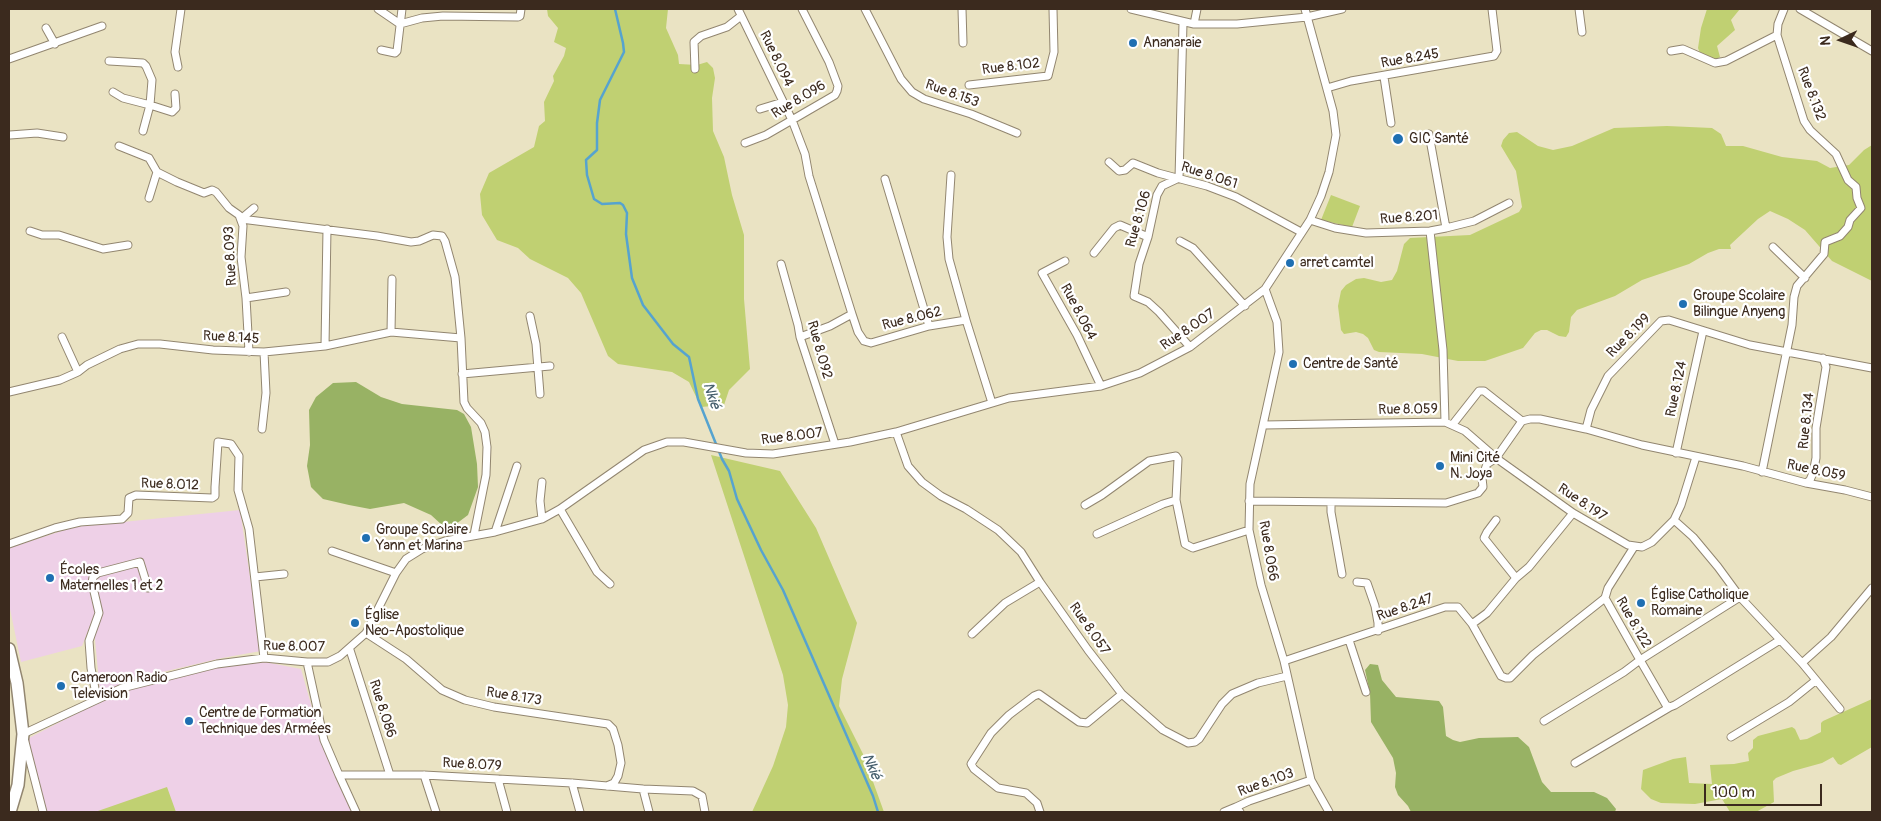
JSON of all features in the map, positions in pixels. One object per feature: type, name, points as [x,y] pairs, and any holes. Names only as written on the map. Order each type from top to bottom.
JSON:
[{"type":"main road","points":[[9,649],[17,683],[23,734],[18,785],[10,812]]},
{"type":"street","points":[[178,67],[174,52],[181,9]]},
{"type":"street","points":[[378,9],[400,24],[422,18],[443,16],[518,17],[520,16],[521,9]]},
{"type":"street","points":[[381,50],[395,53],[397,51],[402,9]]},
{"type":"street","name":"Rue 8.096","points":[[745,143],[766,134],[835,95],[838,86],[829,62],[802,9]]},
{"type":"street","name":"Rue 8.153","points":[[865,9],[897,72],[912,92],[924,99],[971,114],[1017,133]]},
{"type":"street","points":[[962,9],[963,42]]},
{"type":"street","name":"Rue 8.102","points":[[968,85],[1048,76],[1054,52],[1054,9]]},
{"type":"street","points":[[1132,9],[1194,24],[1237,24],[1308,17],[1342,9]]},
{"type":"street","points":[[1194,24],[1197,9]]},
{"type":"street","name":"Rue 8.007","points":[[23,734],[122,688],[217,664],[264,658],[328,662],[350,650],[366,633],[396,573],[406,559],[422,549],[445,541],[495,532],[542,519],[560,509],[644,450],[667,442],[684,442],[730,451],[773,454],[835,444],[896,432],[1009,398],[1100,386],[1140,373],[1190,347],[1265,289],[1300,232],[1310,220],[1321,196],[1329,172],[1336,136],[1333,110],[1308,17],[1304,9]]},
{"type":"street","name":"Rue 8.245","points":[[1327,88],[1352,81],[1384,77],[1494,56],[1496,54],[1492,9]]},
{"type":"street","points":[[1578,9],[1582,32]]},
{"type":"street","points":[[1671,51],[1683,49],[1715,63],[1726,61],[1777,36],[1778,24],[1784,9]]},
{"type":"street","points":[[1800,9],[1872,51]]},
{"type":"street","points":[[695,69],[694,42],[701,36],[727,27],[739,12]]},
{"type":"street","name":"Rue 8.094","points":[[739,12],[792,120],[805,154],[808,176],[852,314]]},
{"type":"street","points":[[1179,178],[1182,22]]},
{"type":"street","points":[[9,59],[102,26]]},
{"type":"street","points":[[46,28],[55,44]]},
{"type":"street","name":"Rue 8.132","points":[[1762,472],[1792,325],[1794,297],[1798,286],[1824,254],[1825,242],[1840,236],[1848,227],[1850,220],[1861,208],[1857,198],[1856,187],[1848,180],[1836,154],[1810,130],[1804,120],[1777,36]]},
{"type":"street","points":[[109,61],[140,62],[145,64],[152,80],[150,105],[143,131]]},
{"type":"street","points":[[1384,77],[1391,123]]},
{"type":"street","points":[[113,92],[123,98],[172,112],[176,108],[175,94]]},
{"type":"street","points":[[760,109],[783,102]]},
{"type":"street","points":[[10,135],[37,133],[63,137]]},
{"type":"street","name":"Rue 8.201","points":[[1310,220],[1336,228],[1366,233],[1430,231],[1446,228],[1429,134]]},
{"type":"street","name":"Rue 8.093","points":[[119,146],[149,158],[157,172],[204,193],[212,190],[216,192],[241,219],[243,226],[241,257],[246,298],[249,352]]},
{"type":"street","name":"Rue 8.061","points":[[1109,162],[1119,171],[1124,170],[1133,163],[1158,173],[1236,197],[1300,232]]},
{"type":"street","points":[[149,198],[157,172]]},
{"type":"street","points":[[951,175],[947,237],[949,259],[992,403]]},
{"type":"street","name":"Rue 8.106","points":[[1179,178],[1162,186],[1157,195],[1148,237],[1139,264],[1134,296],[1148,302],[1159,312],[1190,347]]},
{"type":"street","points":[[885,179],[929,326]]},
{"type":"street","points":[[1446,228],[1474,221],[1509,203]]},
{"type":"street","points":[[241,219],[254,208]]},
{"type":"street","points":[[241,219],[327,229],[410,242],[419,241],[433,235],[442,236],[446,241],[455,276],[461,338],[464,402],[485,432],[487,447],[486,474],[474,535]]},
{"type":"street","points":[[1094,253],[1114,228],[1120,225],[1148,237]]},
{"type":"street","points":[[325,346],[327,229]]},
{"type":"street","points":[[30,231],[42,235],[59,235],[103,249],[128,245]]},
{"type":"street","points":[[1430,231],[1449,423]]},
{"type":"street","points":[[1180,241],[1194,248],[1245,306]]},
{"type":"street","points":[[1773,247],[1805,278]]},
{"type":"street","name":"Rue 8.064","points":[[1065,260],[1042,273],[1077,335],[1100,386]]},
{"type":"street","name":"Rue 8.092","points":[[781,264],[800,337],[835,444]]},
{"type":"street","points":[[391,332],[392,280]]},
{"type":"street","name":"Rue 8.066","points":[[1265,289],[1277,322],[1279,352],[1250,484],[1249,530],[1261,585],[1284,661],[1310,780],[1329,812]]},
{"type":"street","points":[[246,298],[286,292]]},
{"type":"street","points":[[800,337],[830,326],[852,314]]},
{"type":"street","name":"Rue 8.062","points":[[852,314],[858,332],[864,341],[871,343],[929,326],[966,320]]},
{"type":"street","points":[[530,316],[535,337],[540,394]]},
{"type":"street","name":"Rue 8.199","points":[[1586,429],[1591,410],[1608,376],[1661,321],[1668,320],[1750,345],[1785,353],[1823,358],[1872,368]]},
{"type":"street","name":"Rue 8.124","points":[[1676,453],[1703,331]]},
{"type":"street","name":"Rue 8.145","points":[[9,392],[60,380],[120,349],[138,344],[264,352],[325,346],[391,332],[461,338]]},
{"type":"street","points":[[62,336],[78,372]]},
{"type":"street","points":[[262,429],[266,393],[264,352]]},
{"type":"street","name":"Rue 8.134","points":[[1806,483],[1810,480],[1813,473],[1816,458],[1816,428],[1826,367],[1823,358]]},
{"type":"street","points":[[462,374],[550,366]]},
{"type":"street","points":[[1249,501],[1446,503],[1460,497],[1467,497],[1478,493],[1483,487],[1482,478],[1489,462],[1496,458],[1522,421],[1484,391],[1479,391],[1449,423]]},
{"type":"street","name":"Rue 8.059","points":[[1522,421],[1530,418],[1540,418],[1696,458],[1872,497]]},
{"type":"street","name":"Rue 8.059","points":[[1264,425],[1449,423],[1465,431],[1496,458]]},
{"type":"street","name":"Rue 8.057","points":[[896,432],[908,466],[922,482],[941,496],[966,509],[998,530],[1021,552],[1088,650],[1122,694],[1163,730],[1188,743],[1195,742],[1199,739],[1222,704],[1232,694],[1258,683],[1287,676]]},
{"type":"street","name":"Rue 8.012","points":[[9,544],[80,522],[122,519],[128,513],[129,498],[136,495],[212,498],[216,487],[218,442],[231,444],[239,456],[238,490],[249,529],[264,658]]},
{"type":"street","points":[[1085,505],[1149,461],[1176,456],[1178,459],[1176,500],[1186,544],[1193,548],[1249,530]]},
{"type":"street","name":"Rue 8.197","points":[[1496,458],[1573,513],[1634,547]]},
{"type":"street","points":[[1634,547],[1642,547],[1652,542],[1674,520],[1681,505],[1696,458]]},
{"type":"street","points":[[495,532],[517,466]]},
{"type":"street","points":[[542,482],[540,501],[542,519]]},
{"type":"street","points":[[1097,534],[1176,500]]},
{"type":"street","points":[[1331,502],[1330,512],[1342,574]]},
{"type":"street","points":[[560,509],[597,572],[610,584]]},
{"type":"street","points":[[1573,513],[1529,567],[1516,578],[1487,613],[1472,624],[1501,676],[1510,678],[1533,655],[1605,598]]},
{"type":"street","points":[[1496,520],[1484,538],[1516,578]]},
{"type":"street","points":[[1674,520],[1693,538],[1740,596],[1840,709]]},
{"type":"street","name":"Rue 8.122","points":[[1634,547],[1608,588],[1605,598],[1640,660],[1740,596]]},
{"type":"street","points":[[332,551],[396,573]]},
{"type":"street","points":[[97,700],[91,668],[90,640],[99,613],[92,577],[98,573],[140,562],[148,588]]},
{"type":"street","points":[[255,577],[284,574]]},
{"type":"street","points":[[972,634],[1005,603],[1040,582]]},
{"type":"street","points":[[1357,582],[1367,583],[1375,606],[1378,631]]},
{"type":"street","points":[[1802,664],[1831,637],[1872,588]]},
{"type":"street","points":[[1864,596],[1872,597]]},
{"type":"street","name":"Rue 8.247","points":[[1284,661],[1452,606],[1458,607],[1472,624]]},
{"type":"street","name":"Rue 8.173","points":[[366,633],[406,659],[442,690],[465,700],[494,707],[608,724],[614,729],[621,763],[614,783],[607,786]]},
{"type":"street","points":[[1349,640],[1366,692]]},
{"type":"street","points":[[1575,763],[1670,707],[1675,706],[1780,640]]},
{"type":"street","name":"Rue 8.086","points":[[350,650],[390,775]]},
{"type":"street","points":[[1544,720],[1624,672],[1640,660],[1666,705],[1670,707]]},
{"type":"street","points":[[307,662],[324,740],[356,812]]},
{"type":"street","points":[[1731,737],[1789,702],[1816,681]]},
{"type":"street","points":[[1040,812],[1036,803],[1026,793],[998,788],[974,770],[971,764],[991,733],[1009,715],[1039,694],[1079,722],[1086,723],[1122,694]]},
{"type":"street","points":[[23,734],[43,812]]},
{"type":"street","points":[[424,775],[436,812]]},
{"type":"street","name":"Rue 8.079","points":[[339,776],[424,775],[693,791],[702,796],[705,812]]},
{"type":"street","points":[[498,779],[507,812]]},
{"type":"street","name":"Rue 8.103","points":[[1224,812],[1238,810],[1248,801],[1310,780]]},
{"type":"street","points":[[572,783],[580,812]]},
{"type":"street","points":[[643,789],[649,812]]},
{"type":"shaded area","points":[[240,510],[261,651],[137,678],[100,693],[93,618],[82,646],[21,662],[9,604],[9,548],[74,527]]},
{"type":"shaded area","name":"Centre de Formation Technique des Armées","points":[[265,662],[301,669],[321,740],[352,812],[43,812],[25,740],[97,703],[123,692],[221,665]]},
{"type":"green space","points":[[547,9],[668,9],[666,28],[678,55],[679,64],[697,65],[707,62],[713,68],[715,78],[712,98],[713,131],[724,157],[732,195],[744,235],[744,299],[750,369],[729,390],[724,405],[701,407],[689,382],[672,372],[618,364],[608,356],[581,293],[568,278],[530,259],[518,248],[497,240],[482,215],[480,194],[489,173],[534,147],[539,126],[545,121],[544,102],[566,48],[554,42],[558,28],[548,16]]},
{"type":"green space","points":[[1707,9],[1740,9],[1731,20],[1735,30],[1717,46],[1720,57],[1713,61],[1701,56],[1698,48],[1701,28]]},
{"type":"green space","points":[[1667,126],[1712,128],[1721,134],[1726,146],[1743,146],[1782,157],[1817,161],[1830,168],[1849,165],[1872,145],[1872,281],[1832,261],[1805,230],[1788,219],[1770,211],[1758,219],[1730,245],[1731,249],[1719,249],[1708,253],[1689,264],[1642,280],[1615,296],[1577,310],[1571,317],[1569,332],[1566,337],[1547,330],[1541,330],[1535,333],[1523,348],[1485,361],[1458,361],[1422,354],[1379,352],[1374,350],[1368,338],[1363,334],[1356,332],[1344,334],[1341,330],[1338,306],[1341,291],[1346,285],[1356,279],[1364,278],[1381,282],[1392,280],[1397,271],[1404,244],[1410,238],[1470,235],[1519,212],[1522,207],[1516,171],[1501,146],[1509,133],[1517,132],[1538,146],[1553,150],[1572,146],[1614,128]]},
{"type":"green space","points":[[1331,195],[1360,206],[1352,227],[1321,220]]},
{"type":"green space","points":[[356,382],[381,397],[402,404],[457,410],[464,414],[471,427],[477,464],[478,487],[468,515],[456,524],[442,525],[431,515],[404,503],[370,509],[323,499],[311,487],[307,466],[310,445],[309,410],[316,397],[333,383]]},
{"type":"green space","points":[[711,455],[780,471],[816,528],[857,623],[842,679],[839,706],[863,754],[884,812],[752,812],[773,766],[786,727],[788,705],[783,675]]},
{"type":"green space","points":[[1370,664],[1378,665],[1382,680],[1396,697],[1439,701],[1443,707],[1446,736],[1460,742],[1479,738],[1518,737],[1529,747],[1542,782],[1551,792],[1594,792],[1607,798],[1616,809],[1615,812],[1411,812],[1398,795],[1395,787],[1396,773],[1393,758],[1371,722],[1370,693],[1365,670]]},
{"type":"green space","points":[[1872,699],[1872,747],[1841,765],[1833,757],[1822,763],[1776,778],[1773,781],[1774,802],[1756,812],[1730,812],[1722,799],[1695,804],[1661,803],[1651,799],[1641,789],[1643,770],[1673,759],[1686,757],[1689,783],[1712,784],[1710,765],[1749,761],[1748,753],[1753,748],[1753,740],[1758,736],[1792,727],[1795,729],[1800,740],[1807,739],[1821,732],[1821,723],[1823,721]]},
{"type":"green space","points":[[167,787],[176,812],[95,812]]},
{"type":"waterway","name":"Nkié","points":[[615,9],[624,52],[600,100],[597,123],[597,150],[586,160],[587,175],[594,199],[602,204],[620,203],[627,213],[626,234],[632,278],[643,305],[673,344],[689,357],[698,399],[722,459],[729,471],[737,499],[761,550],[783,590],[873,796],[878,812]]},
{"type":"place","name":"Ananaraie","points":[[1133,43]]},
{"type":"place","name":"GIC Santé","points":[[1398,139]]},
{"type":"place","name":"arret camtel","points":[[1290,263]]},
{"type":"place","name":"Groupe Scolaire Bilingue Anyeng","points":[[1683,304]]},
{"type":"place","name":"Centre de Santé","points":[[1293,364]]},
{"type":"place","name":"Mini Cité N. Joya","points":[[1440,466]]},
{"type":"place","name":"Groupe Scolaire Yann et Marina","points":[[366,538]]},
{"type":"place","name":"Écoles Maternelles 1 et 2","points":[[50,578]]},
{"type":"place","name":"Église Catholique Romaine","points":[[1641,603]]},
{"type":"place","name":"Église Neo-Apostolique","points":[[355,623]]},
{"type":"place","name":"Cameroon Radio Television","points":[[61,686]]},
{"type":"place","name":"Centre de Formation Technique des Armées","points":[[189,721]]}]
